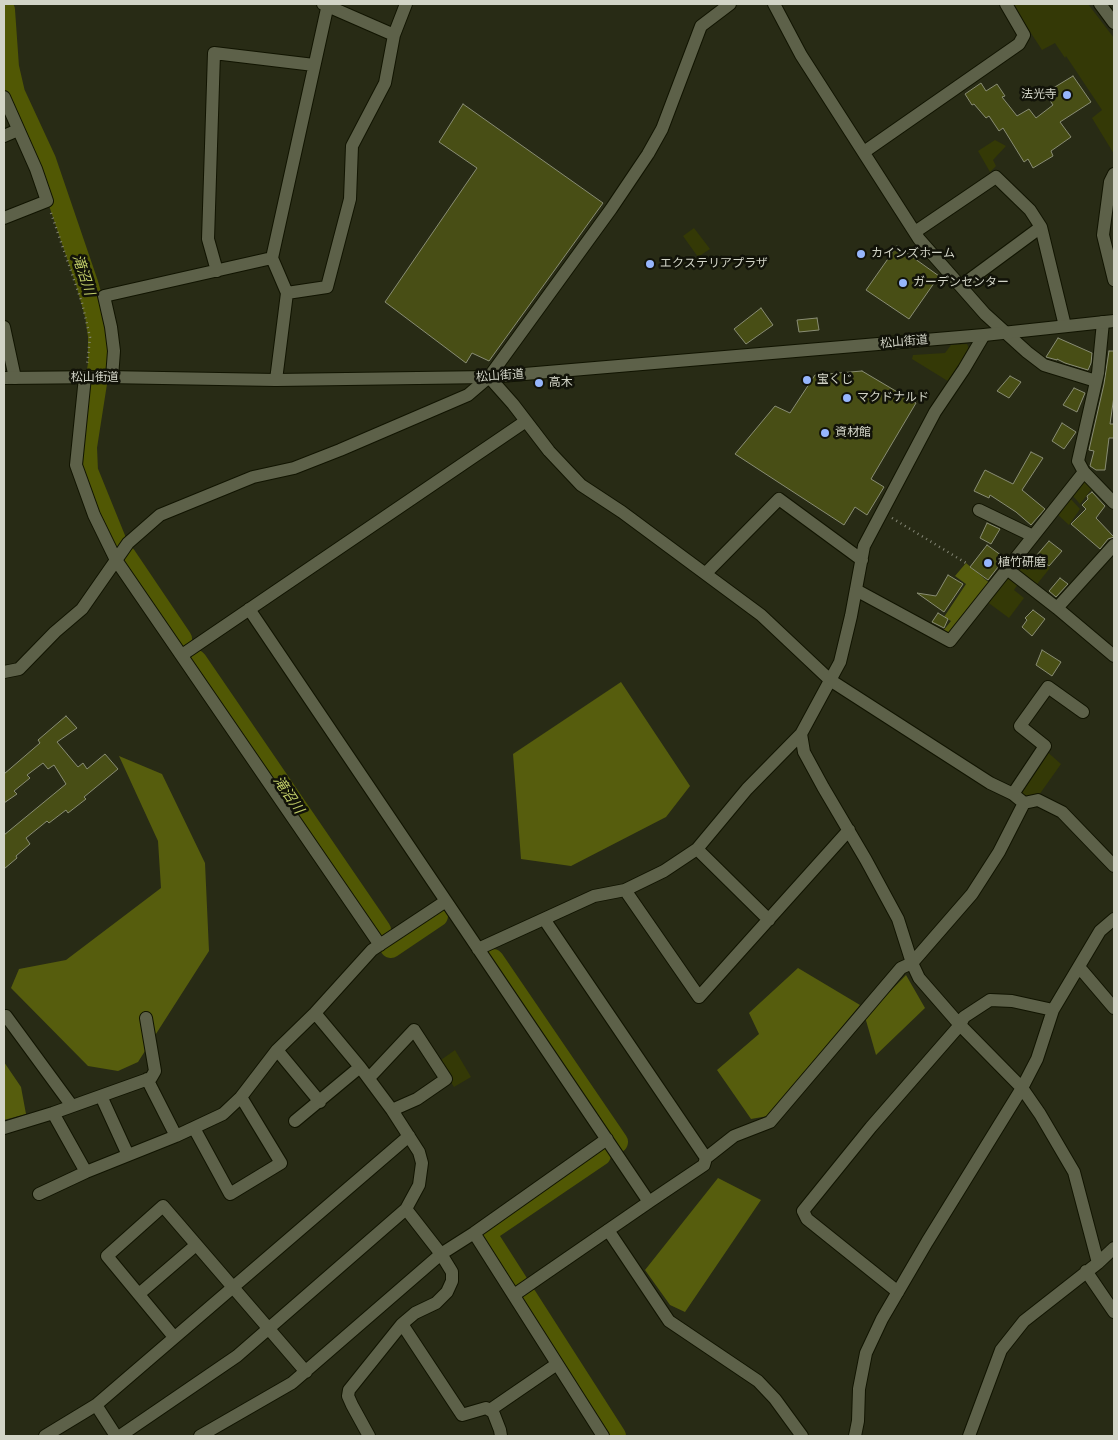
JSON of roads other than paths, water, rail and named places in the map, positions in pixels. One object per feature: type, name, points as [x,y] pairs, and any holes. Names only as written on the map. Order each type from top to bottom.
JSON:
[{"type":"street","points":[[276,380],[287,293],[272,258],[326,4],[394,35]]},
{"type":"street","points":[[287,293],[327,287],[350,198],[352,146],[385,83],[394,35],[406,4]]},
{"type":"street","points":[[4,672],[19,669],[82,608],[128,543],[160,515],[253,477],[294,468],[340,450],[468,395],[489,377],[611,209],[662,129],[701,26],[730,4]]},
{"type":"street","points":[[774,4],[801,55],[915,232],[961,286],[985,314],[1044,365],[1096,381]]},
{"type":"street","points":[[864,152],[1020,44],[1024,34],[1006,4]]},
{"type":"street","points":[[1100,4],[1114,23]]},
{"type":"street","points":[[217,271],[208,239],[214,52],[314,65]]},
{"type":"street","points":[[4,97],[36,169],[47,201],[4,218]]},
{"type":"street","points":[[4,136],[18,130]]},
{"type":"street","points":[[1114,174],[1110,182],[1103,235],[1114,280]]},
{"type":"street","points":[[915,232],[996,177],[1030,210],[1041,227],[1064,326]]},
{"type":"street","points":[[961,286],[1041,227]]},
{"type":"street","points":[[109,377],[114,351],[104,296],[272,258]]},
{"type":"street","points":[[1109,322],[1078,461],[1084,472],[1114,503]]},
{"type":"street","name":"松山街道","points":[[9,378],[109,377],[276,380],[489,377],[984,335],[1109,322]]},
{"type":"street","points":[[4,327],[9,378]]},
{"type":"street","points":[[478,948],[594,896],[625,890],[664,870],[697,848],[747,789],[801,734],[840,662],[864,546],[935,412],[984,335]]},
{"type":"street","points":[[88,377],[76,465],[94,515],[116,560],[380,945]]},
{"type":"street","points":[[489,377],[549,451],[581,485],[622,512],[761,615],[830,680],[990,783],[1013,794],[1024,803]]},
{"type":"street","points":[[182,655],[526,422]]},
{"type":"street","points":[[856,590],[950,641],[1084,472]]},
{"type":"street","points":[[706,573],[779,499],[862,560]]},
{"type":"street","points":[[979,510],[1033,536]]},
{"type":"street","points":[[1057,608],[1114,545]]},
{"type":"street","points":[[1007,569],[1114,656]]},
{"type":"street","points":[[249,609],[649,1202]]},
{"type":"street","points":[[1013,794],[1044,746],[1020,726],[1048,687],[1083,712]]},
{"type":"street","points":[[801,734],[804,752],[898,919],[912,963],[919,978],[960,1025],[1022,1088],[1040,1114],[1074,1172],[1098,1263]]},
{"type":"street","points":[[1024,803],[1038,800],[1062,812],[1114,866]]},
{"type":"street","points":[[514,1294],[704,1165],[706,1158],[734,1136],[770,1122],[901,968],[912,963],[972,894],[999,852],[1024,803]]},
{"type":"street","points":[[625,890],[698,996],[769,920],[848,830]]},
{"type":"street","points":[[697,848],[769,920]]},
{"type":"street","points":[[39,1194],[223,1114],[242,1097],[277,1050],[316,1013],[372,950],[446,901]]},
{"type":"street","points":[[544,919],[706,1158]]},
{"type":"street","points":[[855,1436],[858,1421],[859,1390],[866,1353],[882,1319],[1022,1088],[1037,1059],[1054,1010],[1100,931],[1114,919]]},
{"type":"street","points":[[1079,967],[1114,1008]]},
{"type":"street","points":[[898,1292],[807,1219],[803,1211],[871,1127],[960,1025],[964,1017],[990,1000],[1054,1010]]},
{"type":"street","points":[[120,1436],[237,1356],[270,1329],[406,1209],[419,1185],[422,1163],[419,1152],[369,1078],[316,1013]]},
{"type":"street","points":[[6,1016],[72,1106]]},
{"type":"street","points":[[4,1128],[53,1113],[151,1078],[155,1071],[146,1018]]},
{"type":"street","points":[[369,1078],[414,1030],[446,1079],[417,1099],[392,1110]]},
{"type":"street","points":[[277,1050],[320,1102]]},
{"type":"street","points":[[295,1122],[360,1067]]},
{"type":"street","points":[[147,1079],[176,1136]]},
{"type":"street","points":[[101,1096],[128,1155]]},
{"type":"street","points":[[194,1128],[230,1194],[281,1163],[242,1097]]},
{"type":"street","points":[[53,1113],[86,1172]]},
{"type":"street","points":[[45,1436],[96,1405],[232,1286],[409,1136]]},
{"type":"street","points":[[200,1436],[292,1383],[441,1254],[474,1233],[607,1139]]},
{"type":"street","points":[[174,1337],[107,1256],[163,1206],[306,1372]]},
{"type":"street","points":[[369,1436],[348,1396],[349,1390],[402,1324],[415,1313],[436,1303],[447,1292],[452,1281],[452,1272],[441,1254],[406,1209]]},
{"type":"street","points":[[608,1230],[669,1321],[758,1381],[802,1436]]},
{"type":"street","points":[[474,1233],[603,1436]]},
{"type":"street","points":[[139,1294],[196,1245]]},
{"type":"street","points":[[969,1436],[1001,1350],[1024,1321],[1098,1263],[1114,1248]]},
{"type":"street","points":[[1086,1271],[1114,1312]]},
{"type":"street","points":[[402,1324],[462,1415],[486,1408],[490,1410],[493,1412],[501,1436]]},
{"type":"street","points":[[490,1410],[557,1364]]},
{"type":"street","points":[[96,1405],[116,1436]]},
{"type":"waterway","name":"滝沼川","points":[[4,10],[8,67],[14,93],[45,160],[96,315],[99,336],[99,364],[86,447],[87,471],[117,545]]},
{"type":"waterway","name":"滝沼川","points":[[125,556],[181,639]]},
{"type":"waterway","name":"滝沼川","points":[[196,661],[380,930]]},
{"type":"waterway","points":[[391,947],[437,916]]},
{"type":"waterway","points":[[493,960],[617,1142]]},
{"type":"waterway","points":[[517,1283],[485,1233],[600,1155]]},
{"type":"waterway","points":[[526,1297],[615,1436]]},
{"type":"place","name":"法光寺","points":[[1067,95]]},
{"type":"place","name":"カインズホーム","points":[[861,254]]},
{"type":"place","name":"エクステリアプラザ","points":[[650,264]]},
{"type":"place","name":"ガーデンセンター","points":[[903,283]]},
{"type":"place","name":"宝くじ","points":[[807,380]]},
{"type":"place","name":"高木","points":[[539,383]]},
{"type":"place","name":"マクドナルド","points":[[847,398]]},
{"type":"place","name":"資材館","points":[[825,433]]},
{"type":"place","name":"植竹研磨","points":[[988,563]]}]
